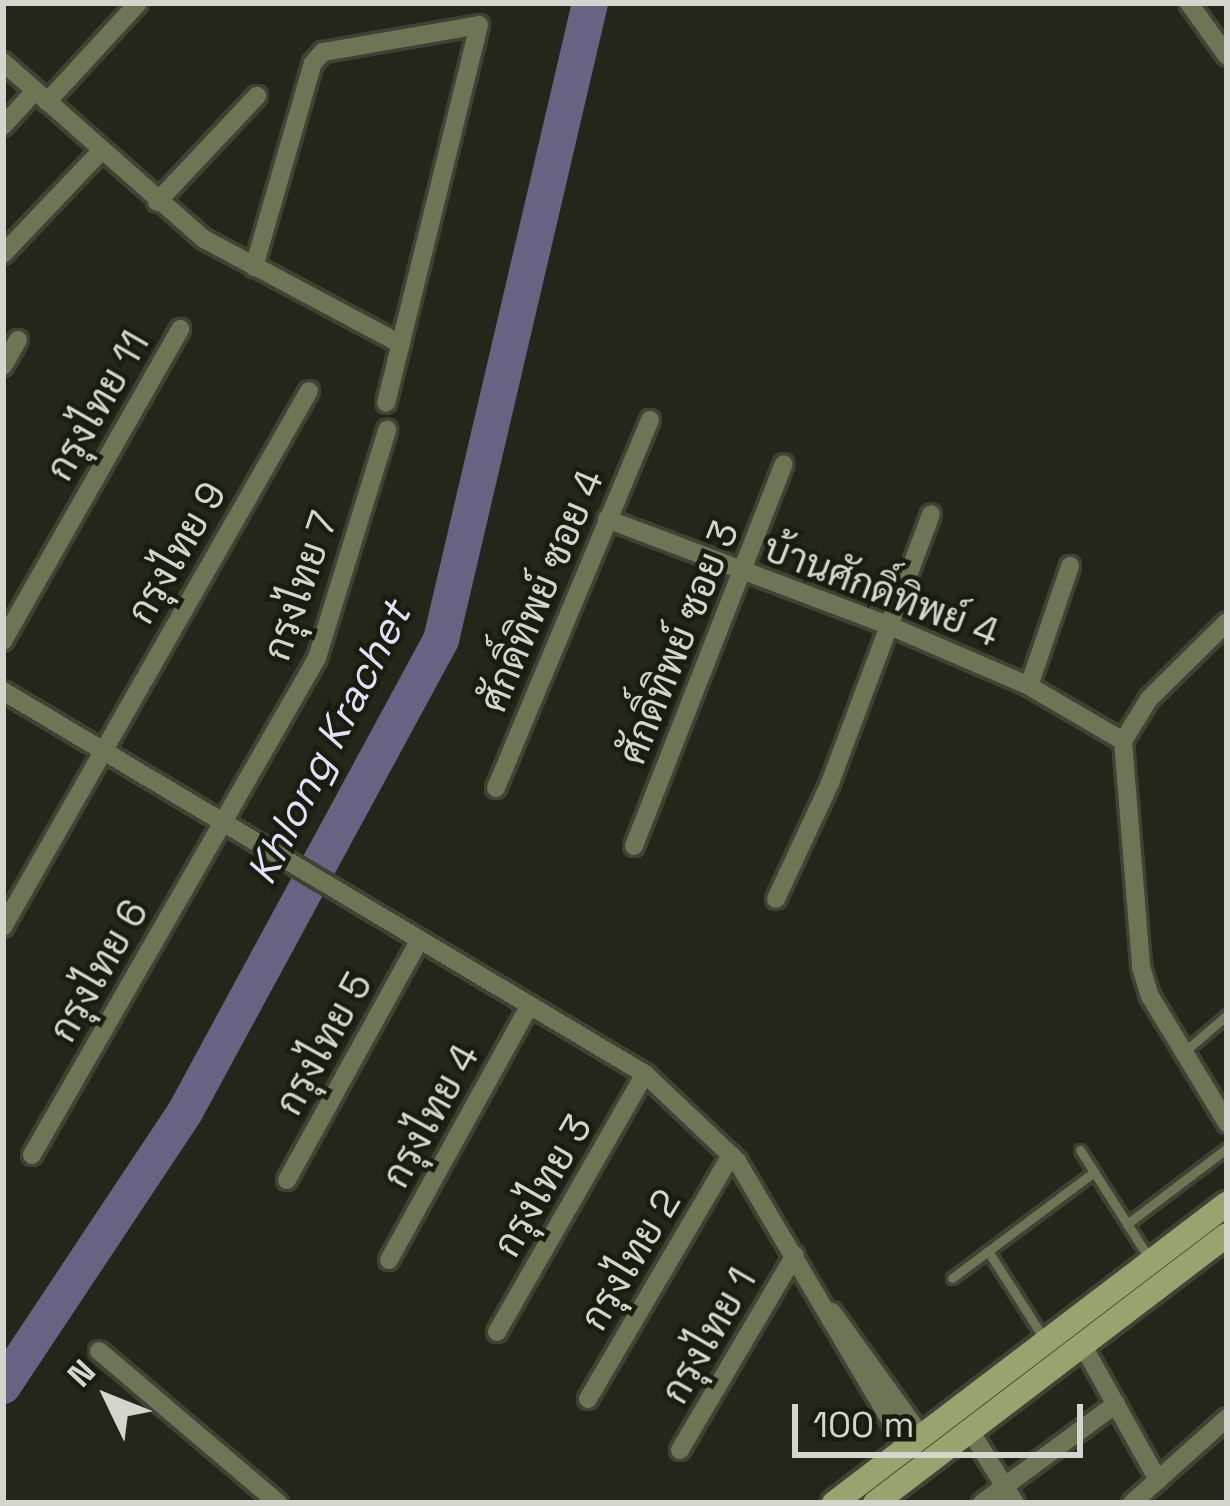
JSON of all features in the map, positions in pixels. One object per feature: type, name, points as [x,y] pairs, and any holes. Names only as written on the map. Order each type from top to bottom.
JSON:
[{"type":"street","points":[[3,126],[138,3]]},
{"type":"street","points":[[1190,4],[1227,56]]},
{"type":"street","points":[[254,267],[313,63],[323,52],[479,25],[386,404]]},
{"type":"street","points":[[3,62],[157,202],[254,267],[399,343]]},
{"type":"street","points":[[157,202],[257,96]]},
{"type":"street","points":[[3,254],[100,152]]},
{"type":"street","name":"กรุงไทย 11","points":[[3,641],[180,329]]},
{"type":"street","points":[[3,366],[18,340]]},
{"type":"street","name":"กรุงไทย 9","points":[[3,927],[309,391]]},
{"type":"street","name":"ศักดิ์ทิพย์ ซอย 4","points":[[496,788],[650,420]]},
{"type":"street","name":"กรุงไทย 7","points":[[224,819],[316,658],[387,430]]},
{"type":"street","name":"ศักดิ์ทิพย์ ซอย 3","points":[[634,846],[784,464]]},
{"type":"street","points":[[776,898],[890,626],[931,514]]},
{"type":"street","name":"บ้านศักดิ์ทิพย์ 4","points":[[607,519],[890,626],[1029,686],[1123,741]]},
{"type":"street","points":[[1029,686],[1070,566]]},
{"type":"street","points":[[1227,623],[1149,699],[1123,741],[1141,968],[1227,1123]]},
{"type":"street","points":[[3,691],[645,1074],[731,1156],[913,1439]]},
{"type":"street","name":"กรุงไทย 6","points":[[32,1155],[224,819]]},
{"type":"street","name":"กรุงไทย 5","points":[[287,1180],[419,940]]},
{"type":"street","name":"กรุงไทย 4","points":[[389,1260],[530,1005]]},
{"type":"street","name":"กรุงไทย 3","points":[[497,1332],[645,1074]]},
{"type":"street","name":"กรุงไทย 2","points":[[588,1399],[731,1156]]},
{"type":"street","points":[[834,1503],[1227,1204]]},
{"type":"street","points":[[875,1503],[1227,1235]]},
{"type":"street","name":"กรุงไทย 1","points":[[680,1450],[794,1255]]},
{"type":"street","points":[[1082,1344],[1158,1480]]},
{"type":"street","points":[[99,1352],[278,1503]]},
{"type":"street","points":[[982,1503],[1011,1496],[1116,1404]]},
{"type":"street","points":[[1132,1503],[1227,1418]]},
{"type":"street","points":[[969,1429],[1011,1496]]},
{"type":"lane","points":[[1184,1052],[1227,1015]]},
{"type":"lane","points":[[1127,1224],[1227,1148]]},
{"type":"lane","points":[[1080,1150],[1150,1261]]},
{"type":"lane","points":[[952,1278],[1094,1172]]},
{"type":"lane","points":[[988,1251],[1045,1340]]},
{"type":"waterway","name":"Khlong Krachet","points":[[3,1386],[185,1112],[441,640],[590,3]]}]
